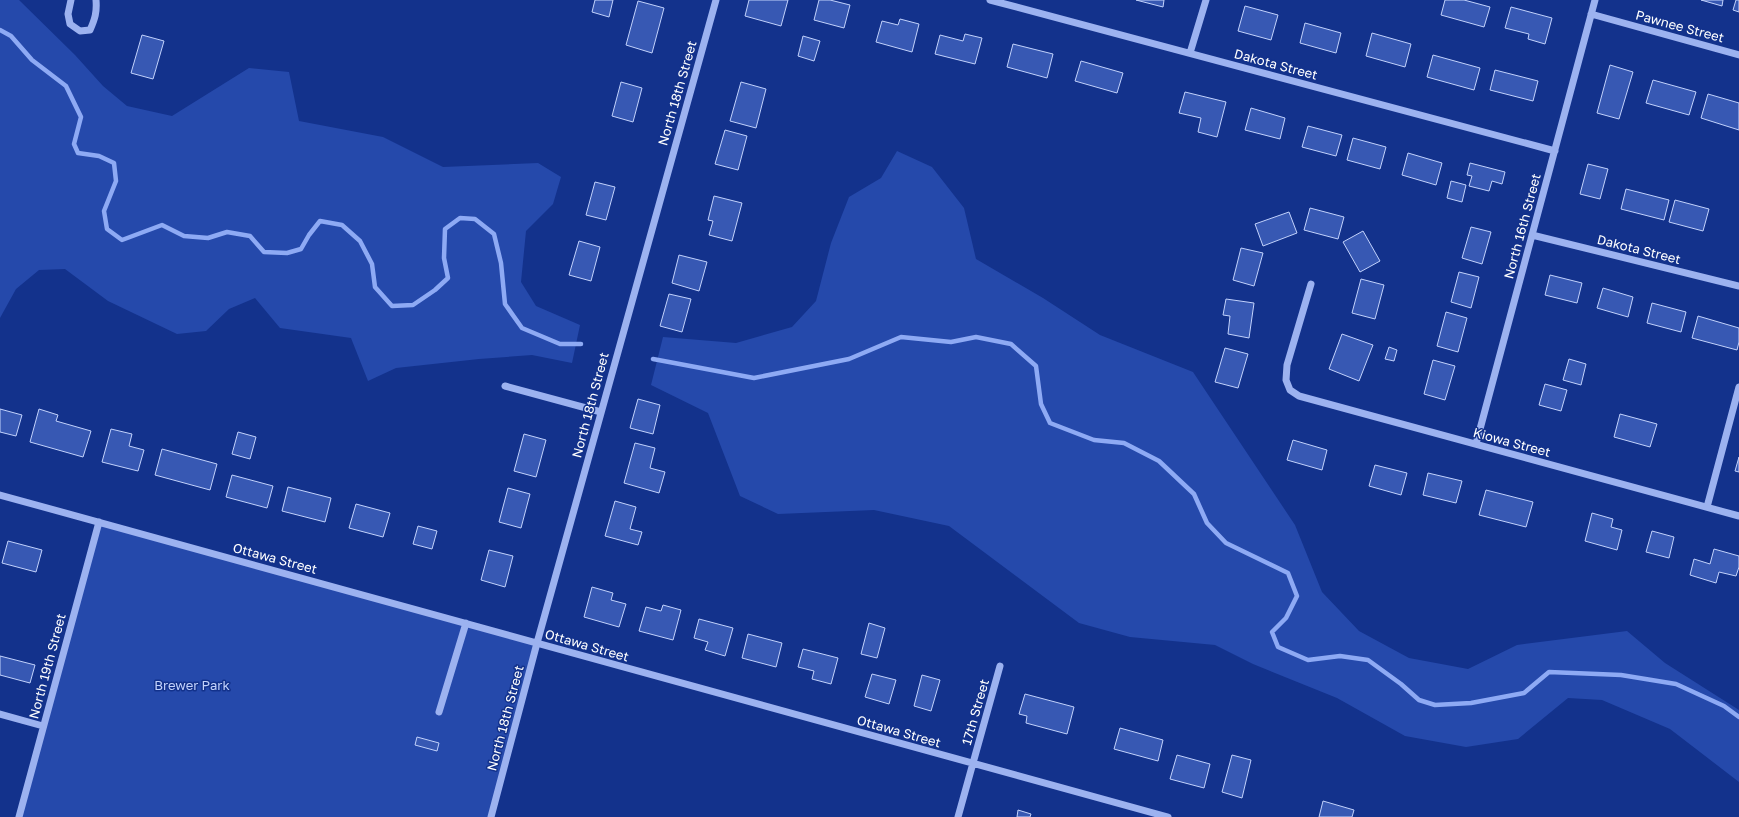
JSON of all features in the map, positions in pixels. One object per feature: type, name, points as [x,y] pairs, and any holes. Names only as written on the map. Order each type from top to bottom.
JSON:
[{"type":"street","points":[[71,0],[68,14],[70,24],[80,31],[90,30],[97,12],[96,0]]},
{"type":"street","name":"North 18th Street","points":[[491,817],[537,643],[716,0]]},
{"type":"street","name":"Dakota Street","points":[[990,0],[1555,151]]},
{"type":"street","points":[[1190,53],[1206,0]]},
{"type":"street","name":"North 16th Street","points":[[1476,444],[1595,0]]},
{"type":"street","name":"Pawnee Street","points":[[1591,14],[1739,54]]},
{"type":"street","name":"Dakota Street","points":[[1532,235],[1739,286]]},
{"type":"street","name":"Kiowa Street","points":[[1311,284],[1287,365],[1286,380],[1290,390],[1299,396],[1739,516]]},
{"type":"street","points":[[505,386],[601,412]]},
{"type":"street","points":[[1706,507],[1739,387]]},
{"type":"street","name":"Ottawa Street","points":[[0,495],[1168,817]]},
{"type":"street","name":"North 19th Street","points":[[19,817],[99,522]]},
{"type":"street","points":[[439,712],[466,624]]},
{"type":"street","name":"17th Street","points":[[958,817],[1000,666]]},
{"type":"street","points":[[0,714],[43,726]]},
{"type":"green space","points":[[0,0],[19,0],[75,55],[103,86],[127,106],[172,116],[249,68],[289,72],[299,121],[383,137],[443,167],[538,163],[561,177],[553,204],[526,231],[521,282],[536,306],[580,325],[572,363],[532,355],[479,359],[396,368],[368,381],[351,338],[280,328],[255,298],[229,309],[206,331],[177,334],[108,301],[65,269],[39,270],[16,289],[0,318]]},
{"type":"green space","points":[[897,151],[932,167],[964,208],[976,259],[1043,298],[1100,335],[1193,372],[1295,525],[1322,592],[1359,631],[1409,658],[1468,669],[1517,645],[1627,631],[1665,663],[1739,710],[1739,782],[1670,729],[1602,700],[1568,698],[1518,739],[1466,747],[1405,736],[1337,698],[1253,664],[1215,645],[1130,637],[1079,623],[949,526],[874,510],[778,514],[740,496],[708,413],[651,385],[663,337],[736,343],[792,327],[816,301],[831,243],[849,197],[881,178]]},
{"type":"green space","name":"Brewer Park","points":[[99,522],[537,643],[491,817],[19,817]]},
{"type":"building","points":[[595,0],[613,0],[609,17],[592,12]]},
{"type":"building","points":[[749,0],[788,0],[781,26],[745,16]]},
{"type":"building","points":[[819,0],[830,0],[850,5],[844,28],[814,20]]},
{"type":"building","points":[[1136,0],[1164,0],[1163,7]]},
{"type":"building","points":[[1445,0],[1464,0],[1490,7],[1484,27],[1441,15]]},
{"type":"building","points":[[1701,0],[1723,0],[1722,6]]},
{"type":"building","points":[[1736,0],[1739,0],[1739,12],[1733,10]]},
{"type":"building","points":[[638,1],[664,8],[652,53],[626,45]]},
{"type":"building","points":[[1245,6],[1278,15],[1271,40],[1238,31]]},
{"type":"building","points":[[1511,7],[1552,18],[1545,44],[1528,39],[1529,34],[1505,28]]},
{"type":"building","points":[[900,19],[919,24],[912,52],[876,42],[882,21],[898,25]]},
{"type":"building","points":[[1305,23],[1341,33],[1336,53],[1300,43]]},
{"type":"building","points":[[1372,33],[1411,44],[1405,67],[1366,56]]},
{"type":"building","points":[[965,34],[982,38],[975,64],[935,54],[940,35],[963,41]]},
{"type":"building","points":[[142,35],[164,41],[153,79],[131,73]]},
{"type":"building","points":[[803,36],[820,41],[814,61],[798,56]]},
{"type":"building","points":[[1013,44],[1053,54],[1047,78],[1007,67]]},
{"type":"building","points":[[1433,55],[1480,68],[1474,90],[1427,77]]},
{"type":"building","points":[[1081,61],[1123,73],[1117,93],[1075,81]]},
{"type":"building","points":[[1610,65],[1633,72],[1619,119],[1597,113]]},
{"type":"building","points":[[1495,70],[1538,81],[1533,101],[1490,90]]},
{"type":"building","points":[[1653,80],[1696,92],[1689,115],[1646,103]]},
{"type":"building","points":[[621,82],[642,88],[633,122],[612,116]]},
{"type":"building","points":[[741,82],[766,89],[756,128],[730,121]]},
{"type":"building","points":[[1185,92],[1226,102],[1217,137],[1198,132],[1201,118],[1179,113]]},
{"type":"building","points":[[1708,94],[1739,103],[1739,130],[1701,118]]},
{"type":"building","points":[[1251,108],[1285,118],[1280,139],[1245,130]]},
{"type":"building","points":[[1308,126],[1342,135],[1336,156],[1302,147]]},
{"type":"building","points":[[725,130],[747,136],[738,170],[715,164]]},
{"type":"building","points":[[1353,138],[1386,147],[1380,169],[1347,160]]},
{"type":"building","points":[[1408,153],[1442,163],[1436,185],[1402,175]]},
{"type":"building","points":[[1470,163],[1505,172],[1502,184],[1492,181],[1489,191],[1469,186],[1472,176],[1467,175]]},
{"type":"building","points":[[1588,164],[1608,169],[1600,199],[1580,194]]},
{"type":"building","points":[[1451,181],[1466,185],[1462,202],[1447,198]]},
{"type":"building","points":[[595,182],[615,187],[606,220],[586,215]]},
{"type":"building","points":[[1626,189],[1669,200],[1664,220],[1621,209]]},
{"type":"building","points":[[714,196],[742,203],[732,241],[709,235],[713,221],[708,220]]},
{"type":"building","points":[[1675,200],[1709,209],[1703,231],[1669,222]]},
{"type":"building","points":[[1310,208],[1344,217],[1338,239],[1304,230]]},
{"type":"building","points":[[1289,212],[1297,233],[1263,246],[1255,224]]},
{"type":"building","points":[[1471,227],[1491,232],[1482,264],[1462,258]]},
{"type":"building","points":[[1363,231],[1380,261],[1360,272],[1343,242]]},
{"type":"building","points":[[579,241],[600,247],[591,281],[569,275]]},
{"type":"building","points":[[1241,248],[1263,253],[1254,286],[1233,280]]},
{"type":"building","points":[[679,255],[707,262],[699,291],[672,283]]},
{"type":"building","points":[[1459,272],[1479,277],[1471,308],[1451,302]]},
{"type":"building","points":[[1550,275],[1582,283],[1577,303],[1545,295]]},
{"type":"building","points":[[1361,279],[1384,285],[1375,319],[1352,313]]},
{"type":"building","points":[[1603,288],[1633,297],[1628,317],[1597,308]]},
{"type":"building","points":[[669,294],[691,299],[682,332],[660,326]]},
{"type":"building","points":[[1226,299],[1254,303],[1249,338],[1228,334],[1230,316],[1223,315]]},
{"type":"building","points":[[1652,303],[1686,312],[1681,332],[1647,323]]},
{"type":"building","points":[[1446,312],[1467,318],[1458,352],[1437,346]]},
{"type":"building","points":[[1698,316],[1739,328],[1739,342],[1737,350],[1692,338]]},
{"type":"building","points":[[1342,334],[1373,345],[1359,381],[1329,369]]},
{"type":"building","points":[[1389,347],[1397,350],[1394,361],[1385,359]]},
{"type":"building","points":[[1225,348],[1248,354],[1238,388],[1215,382]]},
{"type":"building","points":[[1569,359],[1586,364],[1581,385],[1563,380]]},
{"type":"building","points":[[1433,360],[1455,366],[1445,400],[1424,394]]},
{"type":"building","points":[[1545,384],[1567,390],[1561,411],[1539,405]]},
{"type":"building","points":[[638,399],[660,405],[653,434],[630,428]]},
{"type":"building","points":[[0,409],[22,415],[16,436],[0,432]]},
{"type":"building","points":[[39,409],[58,415],[56,421],[91,431],[83,457],[30,442]]},
{"type":"building","points":[[1620,414],[1657,424],[1650,447],[1614,437]]},
{"type":"building","points":[[111,429],[132,434],[129,446],[144,450],[138,471],[102,462]]},
{"type":"building","points":[[238,432],[256,437],[250,459],[232,454]]},
{"type":"building","points":[[524,434],[546,440],[536,477],[514,471]]},
{"type":"building","points":[[1293,440],[1327,450],[1322,470],[1287,460]]},
{"type":"building","points":[[635,443],[655,448],[650,468],[665,472],[659,493],[624,483]]},
{"type":"building","points":[[162,449],[217,464],[210,490],[155,475]]},
{"type":"building","points":[[1739,457],[1739,472],[1735,471]]},
{"type":"building","points":[[1375,465],[1407,473],[1401,495],[1369,486]]},
{"type":"building","points":[[1428,473],[1462,481],[1456,503],[1423,495]]},
{"type":"building","points":[[232,475],[273,486],[267,508],[226,497]]},
{"type":"building","points":[[288,487],[331,498],[325,522],[282,511]]},
{"type":"building","points":[[508,488],[530,494],[521,528],[499,522]]},
{"type":"building","points":[[1486,490],[1533,502],[1526,527],[1479,515]]},
{"type":"building","points":[[615,501],[636,507],[630,529],[642,532],[638,545],[605,536]]},
{"type":"building","points":[[356,504],[390,513],[383,537],[349,528]]},
{"type":"building","points":[[1592,513],[1613,519],[1611,527],[1622,530],[1617,550],[1585,541]]},
{"type":"building","points":[[418,526],[437,531],[432,549],[413,544]]},
{"type":"building","points":[[1652,531],[1674,537],[1669,558],[1646,552]]},
{"type":"building","points":[[8,541],[42,550],[36,572],[2,563]]},
{"type":"building","points":[[1714,549],[1739,556],[1739,567],[1736,576],[1719,572],[1716,583],[1690,575],[1694,559],[1710,564]]},
{"type":"building","points":[[489,550],[513,556],[505,587],[481,580]]},
{"type":"building","points":[[592,587],[613,593],[611,600],[626,604],[619,627],[584,617]]},
{"type":"building","points":[[663,605],[681,610],[673,640],[639,631],[646,607],[661,611]]},
{"type":"building","points":[[699,619],[733,628],[725,656],[705,650],[708,642],[694,638]]},
{"type":"building","points":[[869,623],[885,628],[877,658],[861,654]]},
{"type":"building","points":[[748,634],[782,643],[776,667],[742,658]]},
{"type":"building","points":[[803,649],[838,658],[831,684],[812,679],[814,671],[798,667]]},
{"type":"building","points":[[0,656],[35,665],[30,683],[0,675]]},
{"type":"building","points":[[872,674],[896,680],[889,704],[865,697]]},
{"type":"building","points":[[922,675],[940,680],[931,711],[914,706]]},
{"type":"building","points":[[1025,694],[1074,707],[1067,734],[1026,723],[1027,716],[1019,714]]},
{"type":"building","points":[[1120,728],[1163,740],[1158,761],[1114,749]]},
{"type":"building","points":[[417,737],[439,743],[437,751],[415,745]]},
{"type":"building","points":[[1177,755],[1210,764],[1204,788],[1170,779]]},
{"type":"building","points":[[1232,755],[1251,760],[1242,798],[1222,792]]},
{"type":"building","points":[[1323,801],[1354,810],[1352,817],[1319,817]]},
{"type":"building","points":[[1018,810],[1031,814],[1030,817],[1017,817]]},
{"type":"waterway","points":[[0,30],[11,36],[32,60],[66,86],[81,117],[74,144],[78,153],[99,156],[114,163],[116,181],[104,211],[107,229],[122,240],[162,225],[184,236],[208,238],[227,232],[250,236],[264,252],[287,253],[301,249],[309,235],[320,221],[342,225],[360,241],[372,264],[375,287],[392,306],[413,305],[435,290],[448,278],[444,258],[445,229],[460,218],[475,219],[494,234],[501,263],[505,304],[522,328],[560,344],[581,344]]},
{"type":"waterway","points":[[653,359],[754,378],[849,359],[901,337],[951,342],[976,337],[1011,344],[1036,366],[1041,404],[1050,423],[1094,440],[1124,443],[1159,461],[1194,494],[1207,523],[1226,543],[1288,573],[1297,596],[1286,618],[1272,632],[1278,647],[1308,660],[1340,656],[1368,660],[1401,684],[1419,700],[1435,705],[1471,703],[1524,693],[1549,672],[1621,675],[1676,684],[1724,706],[1739,717]]}]
